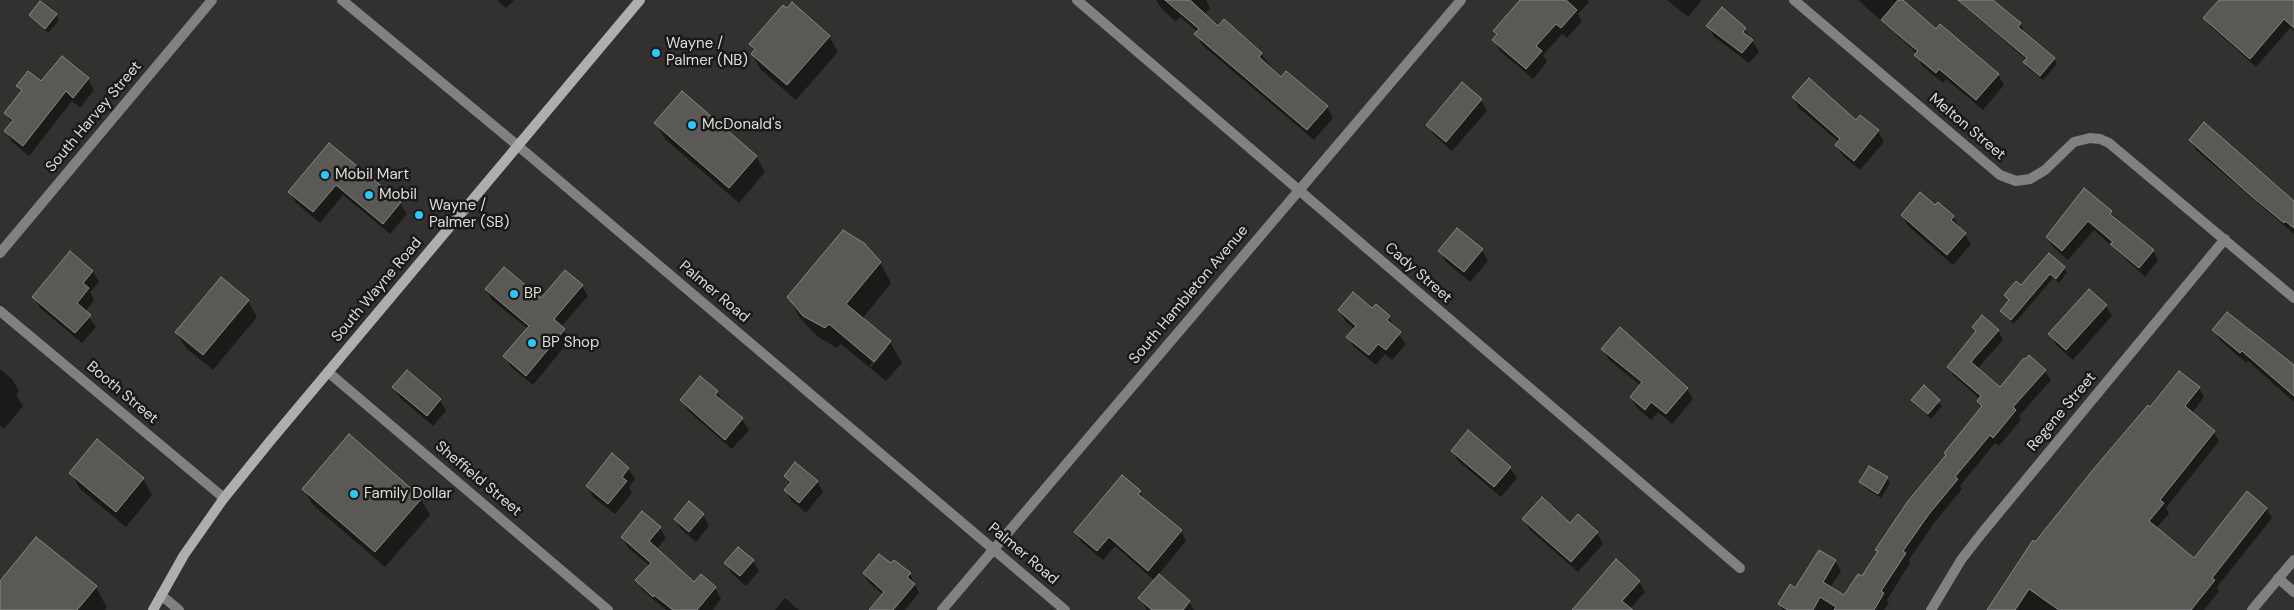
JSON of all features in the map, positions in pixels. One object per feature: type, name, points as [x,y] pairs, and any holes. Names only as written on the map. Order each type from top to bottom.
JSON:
[{"type":"main road","name":"South Wayne Road","points":[[154,610],[184,555],[224,498],[640,0]]},
{"type":"street","name":"South Harvey Street","points":[[0,253],[212,0]]},
{"type":"street","name":"Palmer Road","points":[[342,0],[517,145],[1065,610]]},
{"type":"street","name":"Cady Street","points":[[1077,0],[1740,568]]},
{"type":"street","name":"South Hambleton Avenue","points":[[942,610],[1298,189],[1461,0]]},
{"type":"street","name":"Melton Street","points":[[1794,0],[2000,175],[2016,181],[2030,179],[2045,170],[2074,142],[2090,138],[2100,139],[2109,143],[2294,298]]},
{"type":"street","name":"Regene Street","points":[[1931,610],[1961,560],[1982,533],[2224,239]]},
{"type":"street","name":"Booth Street","points":[[0,312],[224,498]]},
{"type":"street","name":"Sheffield Street","points":[[328,372],[608,610]]},
{"type":"street","points":[[2252,610],[2294,560]]},
{"type":"street","points":[[2278,578],[2294,592]]},
{"type":"street","points":[[161,595],[179,610]]},
{"type":"building","points":[[1165,0],[1190,0],[1218,26],[1224,19],[1262,53],[1259,57],[1281,77],[1286,71],[1328,106],[1307,130],[1194,34],[1199,29]]},
{"type":"building","points":[[1520,0],[1566,0],[1577,10],[1561,28],[1556,24],[1536,46],[1542,51],[1526,69],[1492,40],[1497,34],[1493,31]]},
{"type":"building","points":[[1898,0],[1903,0],[1936,29],[1940,24],[1999,74],[1976,100],[1939,69],[1936,73],[1914,55],[1918,51],[1881,20]]},
{"type":"building","points":[[1958,0],[1993,0],[2021,23],[2018,27],[2055,58],[2040,76],[2023,62],[2027,58]]},
{"type":"building","points":[[2219,0],[2294,0],[2294,28],[2284,19],[2250,59],[2203,18]]},
{"type":"building","points":[[40,1],[57,14],[45,29],[29,15]]},
{"type":"building","points":[[792,2],[830,36],[787,85],[751,54],[755,49],[749,44],[783,5],[787,8]]},
{"type":"building","points":[[1722,7],[1746,28],[1743,32],[1753,40],[1742,53],[1706,26]]},
{"type":"building","points":[[62,56],[89,78],[73,98],[66,91],[23,146],[4,131],[13,120],[4,113],[22,90],[16,86],[28,71],[41,81]]},
{"type":"building","points":[[1809,78],[1856,120],[1860,115],[1879,130],[1854,161],[1835,145],[1840,139],[1792,97]]},
{"type":"building","points":[[1462,82],[1482,99],[1446,142],[1426,125]]},
{"type":"building","points":[[682,91],[757,156],[729,188],[654,123]]},
{"type":"building","points":[[2204,122],[2294,201],[2294,228],[2285,221],[2284,223],[2249,194],[2189,140]]},
{"type":"building","points":[[329,143],[401,202],[383,224],[336,185],[313,212],[288,192]]},
{"type":"building","points":[[2084,188],[2112,211],[2110,214],[2154,250],[2139,268],[2110,244],[2113,242],[2088,221],[2062,251],[2046,237]]},
{"type":"building","points":[[1920,192],[1935,205],[1938,202],[1954,216],[1951,220],[1966,233],[1947,255],[1901,215]]},
{"type":"building","points":[[1457,228],[1483,249],[1464,272],[1438,251]]},
{"type":"building","points":[[843,230],[864,243],[881,262],[846,304],[891,341],[874,362],[829,324],[825,328],[803,316],[787,297]]},
{"type":"building","points":[[70,251],[93,271],[83,283],[89,288],[77,303],[91,315],[75,333],[32,297]]},
{"type":"building","points":[[2049,253],[2065,267],[2056,279],[2050,274],[2011,320],[2000,311],[2009,300],[2004,295],[2016,281],[2021,285]]},
{"type":"building","points":[[504,267],[541,298],[565,270],[583,285],[554,319],[565,329],[526,376],[503,356],[529,326],[485,289]]},
{"type":"building","points":[[221,277],[249,300],[203,355],[175,332]]},
{"type":"building","points":[[2089,289],[2107,305],[2066,350],[2048,334]]},
{"type":"building","points":[[1353,292],[1372,308],[1376,304],[1390,316],[1387,320],[1401,332],[1386,350],[1378,344],[1369,355],[1346,337],[1356,326],[1338,310]]},
{"type":"building","points":[[2227,312],[2294,365],[2294,396],[2242,351],[2240,353],[2212,330]]},
{"type":"building","points":[[1982,315],[1999,330],[1971,362],[2000,387],[2024,358],[2026,359],[2029,355],[2046,370],[2013,407],[2016,410],[1993,438],[1990,435],[1955,477],[1958,479],[1929,514],[1903,551],[1906,553],[1881,591],[1884,593],[1874,610],[1834,610],[1836,607],[1820,597],[1813,610],[1788,610],[1778,604],[1790,584],[1795,588],[1819,550],[1836,560],[1823,582],[1844,595],[1858,574],[1862,576],[1878,551],[1875,550],[1908,501],[1946,455],[1944,453],[1982,406],[1977,401],[1981,396],[1947,367],[1976,331],[1972,327]]},
{"type":"building","points":[[1620,327],[1688,388],[1666,414],[1651,402],[1645,410],[1630,397],[1642,382],[1601,349]]},
{"type":"building","points":[[407,370],[441,399],[427,416],[392,387]]},
{"type":"building","points":[[2179,371],[2200,387],[2185,406],[2215,431],[2160,500],[2164,503],[2149,521],[2194,558],[2247,491],[2267,508],[2212,578],[2215,580],[2191,610],[2059,610],[2029,589],[2015,610],[1987,610],[2033,540],[2035,542],[2092,471],[2148,405],[2150,407]]},
{"type":"building","points":[[700,376],[718,391],[715,395],[743,418],[725,440],[680,400]]},
{"type":"building","points":[[1924,385],[1940,400],[1928,414],[1911,400]]},
{"type":"building","points":[[1468,430],[1511,467],[1494,487],[1451,451]]},
{"type":"building","points":[[349,434],[422,498],[375,552],[302,489]]},
{"type":"building","points":[[97,439],[144,478],[116,512],[69,473]]},
{"type":"building","points":[[612,453],[629,468],[622,477],[627,481],[608,504],[586,486]]},
{"type":"building","points":[[795,462],[818,481],[799,503],[784,490],[791,482],[784,476]]},
{"type":"building","points":[[1869,466],[1888,477],[1878,494],[1859,482]]},
{"type":"building","points":[[1122,475],[1141,491],[1138,494],[1182,530],[1148,571],[1109,537],[1097,551],[1074,532]]},
{"type":"building","points":[[1542,497],[1570,523],[1578,514],[1598,532],[1571,562],[1522,519]]},
{"type":"building","points":[[689,501],[704,514],[689,532],[674,519]]},
{"type":"building","points":[[642,511],[661,527],[649,541],[694,582],[701,574],[716,587],[697,610],[673,610],[654,595],[653,597],[635,580],[651,563],[621,537]]},
{"type":"building","points":[[36,537],[97,586],[77,610],[0,610],[0,581]]},
{"type":"building","points":[[738,547],[754,560],[740,576],[724,563]]},
{"type":"building","points":[[879,554],[891,563],[894,560],[911,573],[907,577],[915,584],[893,610],[869,610],[884,592],[863,573]]},
{"type":"building","points":[[1616,559],[1640,581],[1622,601],[1633,610],[1572,610]]},
{"type":"building","points":[[1159,574],[1190,601],[1183,610],[1152,610],[1138,598]]},
{"type":"place","name":"Wayne / Palmer (NB)","points":[[656,53]]},
{"type":"place","name":"McDonald's","points":[[692,125]]},
{"type":"place","name":"Mobil Mart","points":[[325,175]]},
{"type":"place","name":"Mobil","points":[[369,195]]},
{"type":"place","name":"Wayne / Palmer (SB)","points":[[419,215]]},
{"type":"place","name":"BP","points":[[514,294]]},
{"type":"place","name":"BP Shop","points":[[532,343]]},
{"type":"place","name":"Family Dollar","points":[[354,494]]}]
